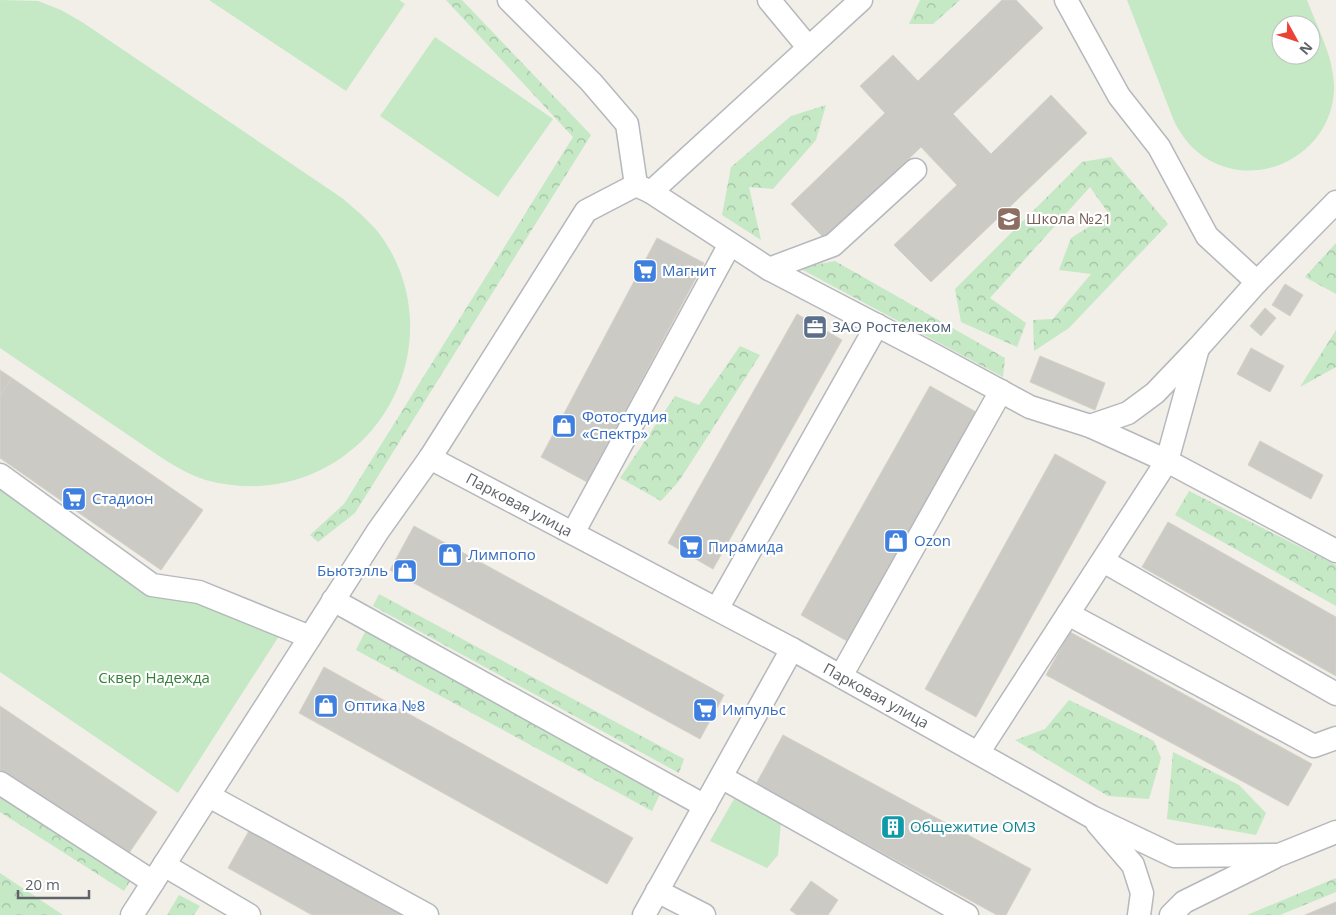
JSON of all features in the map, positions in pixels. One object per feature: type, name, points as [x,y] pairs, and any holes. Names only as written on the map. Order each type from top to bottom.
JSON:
[{"type":"street","points":[[509,0],[592,82],[627,124],[644,189],[769,269],[1030,407],[1090,426],[1167,461],[1336,551]]},
{"type":"street","points":[[769,0],[808,47]]},
{"type":"street","points":[[132,915],[333,600],[378,531],[430,458],[586,210],[644,189],[861,0]]},
{"type":"street","points":[[1066,0],[1119,96],[1160,147],[1207,236],[1257,282]]},
{"type":"street","points":[[769,269],[833,245],[915,170]]},
{"type":"street","points":[[1090,426],[1128,413],[1155,392],[1198,348],[1257,282],[1336,202]]},
{"type":"street","points":[[572,533],[730,244]]},
{"type":"street","points":[[717,610],[877,325]]},
{"type":"street","points":[[978,753],[1167,461],[1198,348]]},
{"type":"street","points":[[841,676],[1001,391]]},
{"type":"street","name":"Парковая улица","points":[[430,458],[792,649],[1092,816],[1174,856],[1279,855],[1336,832]]},
{"type":"street","points":[[0,475],[152,585],[200,592],[310,637]]},
{"type":"street","points":[[1313,538],[1336,543]]},
{"type":"street","points":[[1103,561],[1336,694]]},
{"type":"street","points":[[333,600],[705,806]]},
{"type":"street","points":[[1068,614],[1314,746],[1336,738]]},
{"type":"street","points":[[644,915],[792,649]]},
{"type":"street","points":[[721,777],[966,915]]},
{"type":"street","points":[[0,783],[159,874],[249,915]]},
{"type":"street","points":[[209,796],[427,915]]},
{"type":"street","points":[[1092,816],[1133,865],[1142,893],[1139,915]]},
{"type":"street","points":[[1170,915],[1184,902],[1279,855]]},
{"type":"street","points":[[657,891],[704,915]]},
{"type":"green space","points":[[0,0],[38,1],[61,10],[82,22],[342,198],[378,232],[397,264],[408,299],[410,334],[404,368],[392,401],[372,430],[346,455],[314,473],[288,482],[247,486],[206,480],[183,471],[162,458],[0,348]]},
{"type":"green space","points":[[209,0],[399,0],[405,4],[346,91]]},
{"type":"green space","points":[[446,0],[462,0],[591,135],[355,513],[318,542],[310,535],[344,504],[573,137]]},
{"type":"green space","points":[[920,0],[960,0],[933,24],[909,24]]},
{"type":"green space","points":[[1127,0],[1307,0],[1313,15],[1271,15],[1271,65],[1321,65],[1321,35],[1331,65],[1334,87],[1331,109],[1322,129],[1309,146],[1292,159],[1273,167],[1252,171],[1230,168],[1209,160],[1193,148],[1174,121]]},
{"type":"green space","points":[[435,37],[553,119],[498,197],[380,116]]},
{"type":"green space","points":[[826,105],[816,140],[773,189],[749,187],[761,240],[722,215],[731,167],[791,116]]},
{"type":"green space","points":[[1111,157],[1168,224],[1069,328],[1034,351],[1033,320],[1053,319],[1091,274],[1059,270],[1071,238],[1109,214],[1090,187],[990,298],[1026,323],[1017,347],[961,322],[955,289],[1082,162]]},
{"type":"green space","points":[[1336,243],[1336,294],[1305,277]]},
{"type":"green space","points":[[835,261],[1005,358],[1003,377],[799,268]]},
{"type":"green space","points":[[1336,330],[1336,367],[1300,387]]},
{"type":"green space","points":[[740,346],[760,355],[679,481],[661,501],[620,478],[675,396],[699,405]]},
{"type":"green space","name":"Сквер Надежда","points":[[0,486],[199,600],[281,633],[178,793],[0,672]]},
{"type":"green space","points":[[1189,491],[1336,565],[1336,606],[1175,515]]},
{"type":"green space","points":[[379,594],[684,759],[679,773],[373,606]]},
{"type":"green space","points":[[366,630],[661,792],[652,811],[356,650]]},
{"type":"green space","points":[[1069,700],[1154,741],[1161,758],[1149,799],[1108,796],[1015,740],[1045,729]]},
{"type":"green space","points":[[1173,752],[1239,785],[1266,813],[1256,835],[1167,819]]},
{"type":"green space","points":[[0,797],[131,880],[124,891],[0,812]]},
{"type":"green space","points":[[734,799],[781,822],[778,855],[767,868],[710,841]]},
{"type":"green space","points":[[0,873],[63,915],[0,915]]},
{"type":"green space","points":[[1336,878],[1336,892],[1280,915],[1247,915]]},
{"type":"green space","points":[[179,895],[200,906],[194,915],[167,915]]},
{"type":"building","points":[[1002,0],[1016,0],[1043,28],[953,114],[991,154],[1051,95],[1087,133],[931,282],[894,245],[957,185],[921,147],[825,239],[791,204],[885,113],[860,86],[893,55],[918,81]]},
{"type":"building","points":[[657,238],[704,263],[587,482],[541,457]]},
{"type":"building","points":[[1285,284],[1303,295],[1290,316],[1272,305]]},
{"type":"building","points":[[1265,308],[1276,318],[1261,336],[1250,326]]},
{"type":"building","points":[[797,314],[842,340],[713,569],[668,543]]},
{"type":"building","points":[[1251,348],[1284,366],[1270,392],[1237,374]]},
{"type":"building","points":[[1040,356],[1105,383],[1095,410],[1030,382]]},
{"type":"building","points":[[0,370],[12,378],[0,395]]},
{"type":"building","points":[[12,378],[203,510],[161,570],[0,458],[0,395]]},
{"type":"building","points":[[930,386],[976,412],[847,641],[801,615]]},
{"type":"building","points":[[1260,441],[1323,475],[1311,499],[1248,465]]},
{"type":"building","points":[[1055,454],[1106,482],[976,717],[925,689]]},
{"type":"building","points":[[1168,522],[1336,617],[1336,676],[1142,567]]},
{"type":"building","points":[[414,526],[724,695],[700,739],[390,570]]},
{"type":"building","points":[[1070,632],[1312,764],[1288,806],[1046,675]]},
{"type":"building","points":[[324,667],[633,838],[607,884],[299,713]]},
{"type":"building","points":[[0,706],[157,812],[127,856],[0,770]]},
{"type":"building","name":"Общежитие ОМЗ","points":[[783,735],[1031,869],[1006,915],[997,915],[756,784]]},
{"type":"building","points":[[250,829],[405,915],[312,915],[228,868]]},
{"type":"building","points":[[811,881],[838,900],[828,915],[797,915],[790,910]]},
{"type":"building","points":[[1336,902],[1336,915],[1305,915]]},
{"type":"place","name":"Школа №21","points":[[1009,219]]},
{"type":"place","name":"Магнит","points":[[645,271]]},
{"type":"place","name":"ЗАО Ростелеком","points":[[815,327]]},
{"type":"place","name":"Фотостудия «Спектр»","points":[[564,426]]},
{"type":"place","name":"Стадион","points":[[74,499]]},
{"type":"place","name":"Ozon","points":[[896,541]]},
{"type":"place","name":"Пирамида","points":[[691,547]]},
{"type":"place","name":"Лимпопо","points":[[450,555]]},
{"type":"place","name":"Бьютэлль","points":[[405,571]]},
{"type":"place","name":"Оптика №8","points":[[326,706]]},
{"type":"place","name":"Импульс","points":[[705,710]]},
{"type":"place","name":"Общежитие ОМЗ","points":[[893,827]]}]
